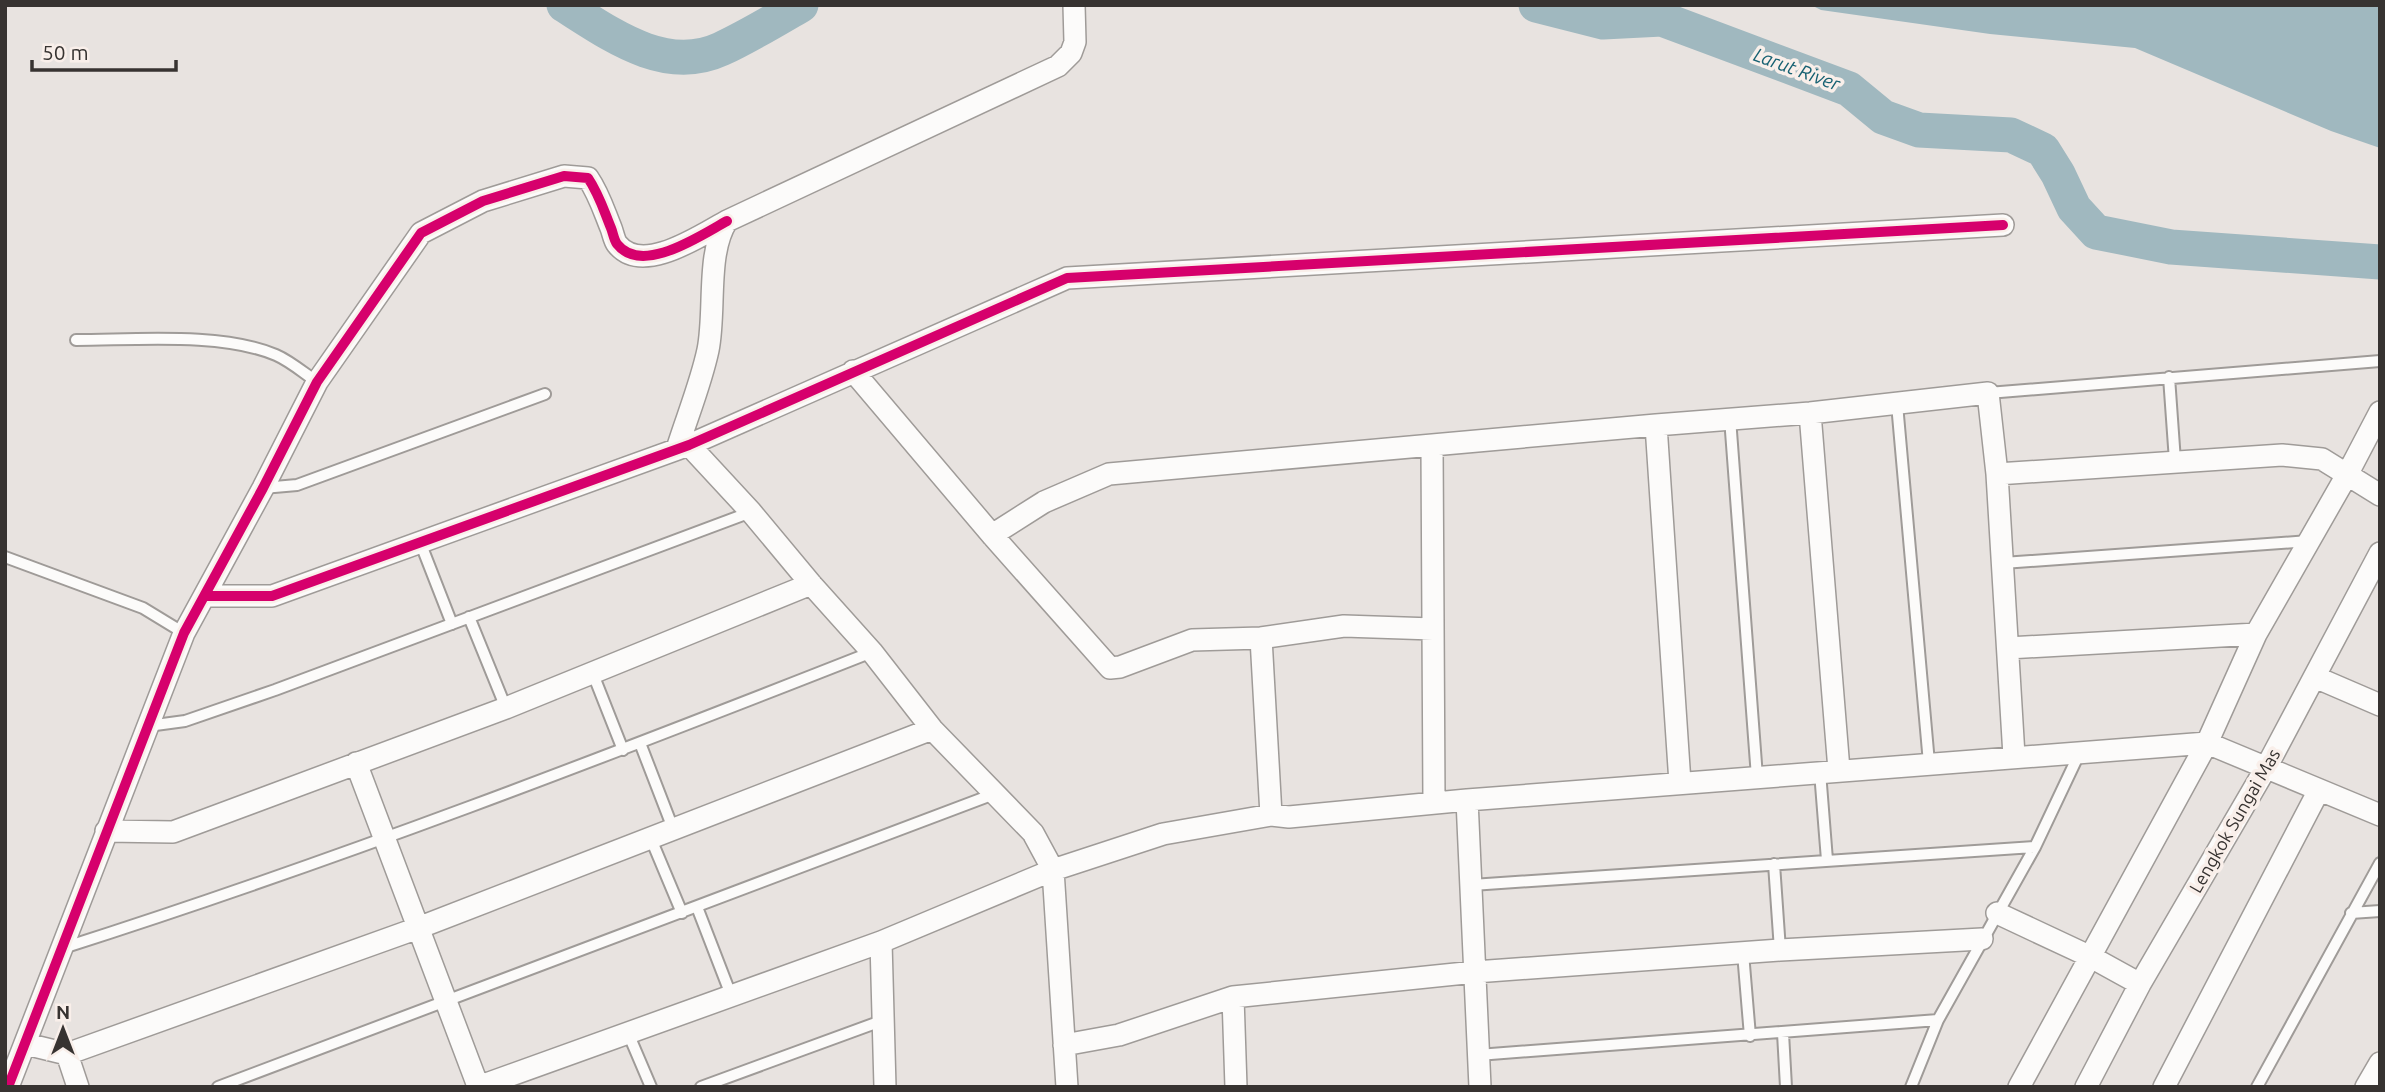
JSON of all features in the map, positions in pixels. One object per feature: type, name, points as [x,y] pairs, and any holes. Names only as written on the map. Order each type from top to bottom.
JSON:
[{"type":"street","points":[[8,1087],[184,633],[317,382],[421,233],[484,201],[564,176],[588,178],[595,188],[617,244],[630,253],[643,256],[665,253],[727,221],[1058,66],[1071,54],[1075,42],[1074,7]]},
{"type":"street","points":[[683,447],[708,350],[713,313],[716,246],[719,233],[727,221]]},
{"type":"street","points":[[205,596],[272,596],[683,447],[1067,278],[2003,225]]},
{"type":"street","points":[[853,371],[992,535],[1110,668],[1120,667],[1192,640],[1261,639],[1344,626],[1433,629]]},
{"type":"street","points":[[992,535],[1044,502],[1109,474],[1810,413],[1988,393],[1997,474],[2014,756]]},
{"type":"street","points":[[2019,1087],[2207,743],[2256,634],[2348,474],[2380,412]]},
{"type":"street","points":[[1810,413],[1830,771]]},
{"type":"street","points":[[1656,425],[1679,783]]},
{"type":"street","points":[[1432,446],[1434,802]]},
{"type":"street","points":[[683,447],[751,512],[872,652],[932,729],[1033,833],[1053,870],[1067,1087]]},
{"type":"street","points":[[1997,474],[2282,455],[2322,458],[2380,495]]},
{"type":"street","name":"Lengkok Sungai Mas","points":[[2086,1087],[2140,984],[2267,766],[2380,553]]},
{"type":"street","points":[[106,831],[173,832],[506,708],[811,584]]},
{"type":"street","points":[[2008,648],[2256,634]]},
{"type":"street","points":[[1261,639],[1271,815]]},
{"type":"street","points":[[2315,677],[2380,705]]},
{"type":"street","points":[[26,1044],[67,1054],[418,928],[932,729]]},
{"type":"street","points":[[356,764],[478,1087],[881,942],[1053,870],[1163,834],[1271,815],[1289,817],[1434,802],[2207,743],[2380,815]]},
{"type":"street","points":[[2170,1085],[2319,790]]},
{"type":"street","points":[[1467,800],[1480,1087]]},
{"type":"street","points":[[1997,913],[2091,957],[2140,984]]},
{"type":"street","points":[[1064,1045],[1119,1035],[1233,997],[1475,972],[1780,950],[1982,939]]},
{"type":"street","points":[[881,942],[885,1087]]},
{"type":"street","points":[[1233,997],[1236,1087]]},
{"type":"street","points":[[67,1054],[78,1087]]},
{"type":"street","points":[[2366,1087],[2380,1063]]},
{"type":"lane","points":[[76,340],[158,340],[239,345],[276,356],[317,382]]},
{"type":"lane","points":[[1988,393],[2380,361]]},
{"type":"lane","points":[[2169,377],[2175,461]]},
{"type":"lane","points":[[263,488],[297,485],[545,394]]},
{"type":"lane","points":[[1897,404],[1929,763]]},
{"type":"lane","points":[[1730,418],[1757,777]]},
{"type":"lane","points":[[146,727],[185,722],[751,512]]},
{"type":"lane","points":[[2003,563],[2309,541]]},
{"type":"lane","points":[[420,542],[452,624]]},
{"type":"lane","points":[[5,557],[144,608],[184,633]]},
{"type":"lane","points":[[469,617],[506,708]]},
{"type":"lane","points":[[61,949],[200,905],[622,750],[872,652]]},
{"type":"lane","points":[[593,674],[622,750]]},
{"type":"lane","points":[[640,743],[674,831]]},
{"type":"lane","points":[[1911,1087],[1938,1020],[2035,847],[2080,752]]},
{"type":"lane","points":[[1827,860],[1830,771]]},
{"type":"lane","points":[[218,1087],[994,794]]},
{"type":"lane","points":[[651,839],[681,913]]},
{"type":"lane","points":[[1472,885],[2035,847]]},
{"type":"lane","points":[[2257,1087],[2380,863]]},
{"type":"lane","points":[[1774,864],[1780,950]]},
{"type":"lane","points":[[697,907],[731,995]]},
{"type":"lane","points":[[2351,913],[2380,911]]},
{"type":"lane","points":[[1743,953],[1750,1036]]},
{"type":"lane","points":[[701,1087],[884,1020]]},
{"type":"lane","points":[[1478,1055],[1938,1020]]},
{"type":"lane","points":[[628,1033],[651,1087]]},
{"type":"lane","points":[[1783,1033],[1787,1087]]},
{"type":"water","points":[[1811,5],[2380,5],[2380,148],[2331,131],[2135,48],[1990,34],[1821,10]]},
{"type":"waterway","name":"Larut River","points":[[564,5],[619,39],[639,48],[679,57],[700,56],[721,49],[801,5]]},
{"type":"waterway","name":"Larut River","points":[[1536,5],[1603,22],[1662,19],[1849,89],[1883,117],[1919,130],[2011,135],[2043,150],[2074,208],[2096,232],[2171,247],[2380,262]]},
{"type":"cycle path","points":[[8,1087],[184,633],[317,382],[421,233],[483,201],[564,176],[588,178],[617,244],[628,253],[641,256],[672,250],[727,221]]},
{"type":"cycle path","points":[[205,596],[272,596],[689,445],[1067,278],[2003,225]]}]
